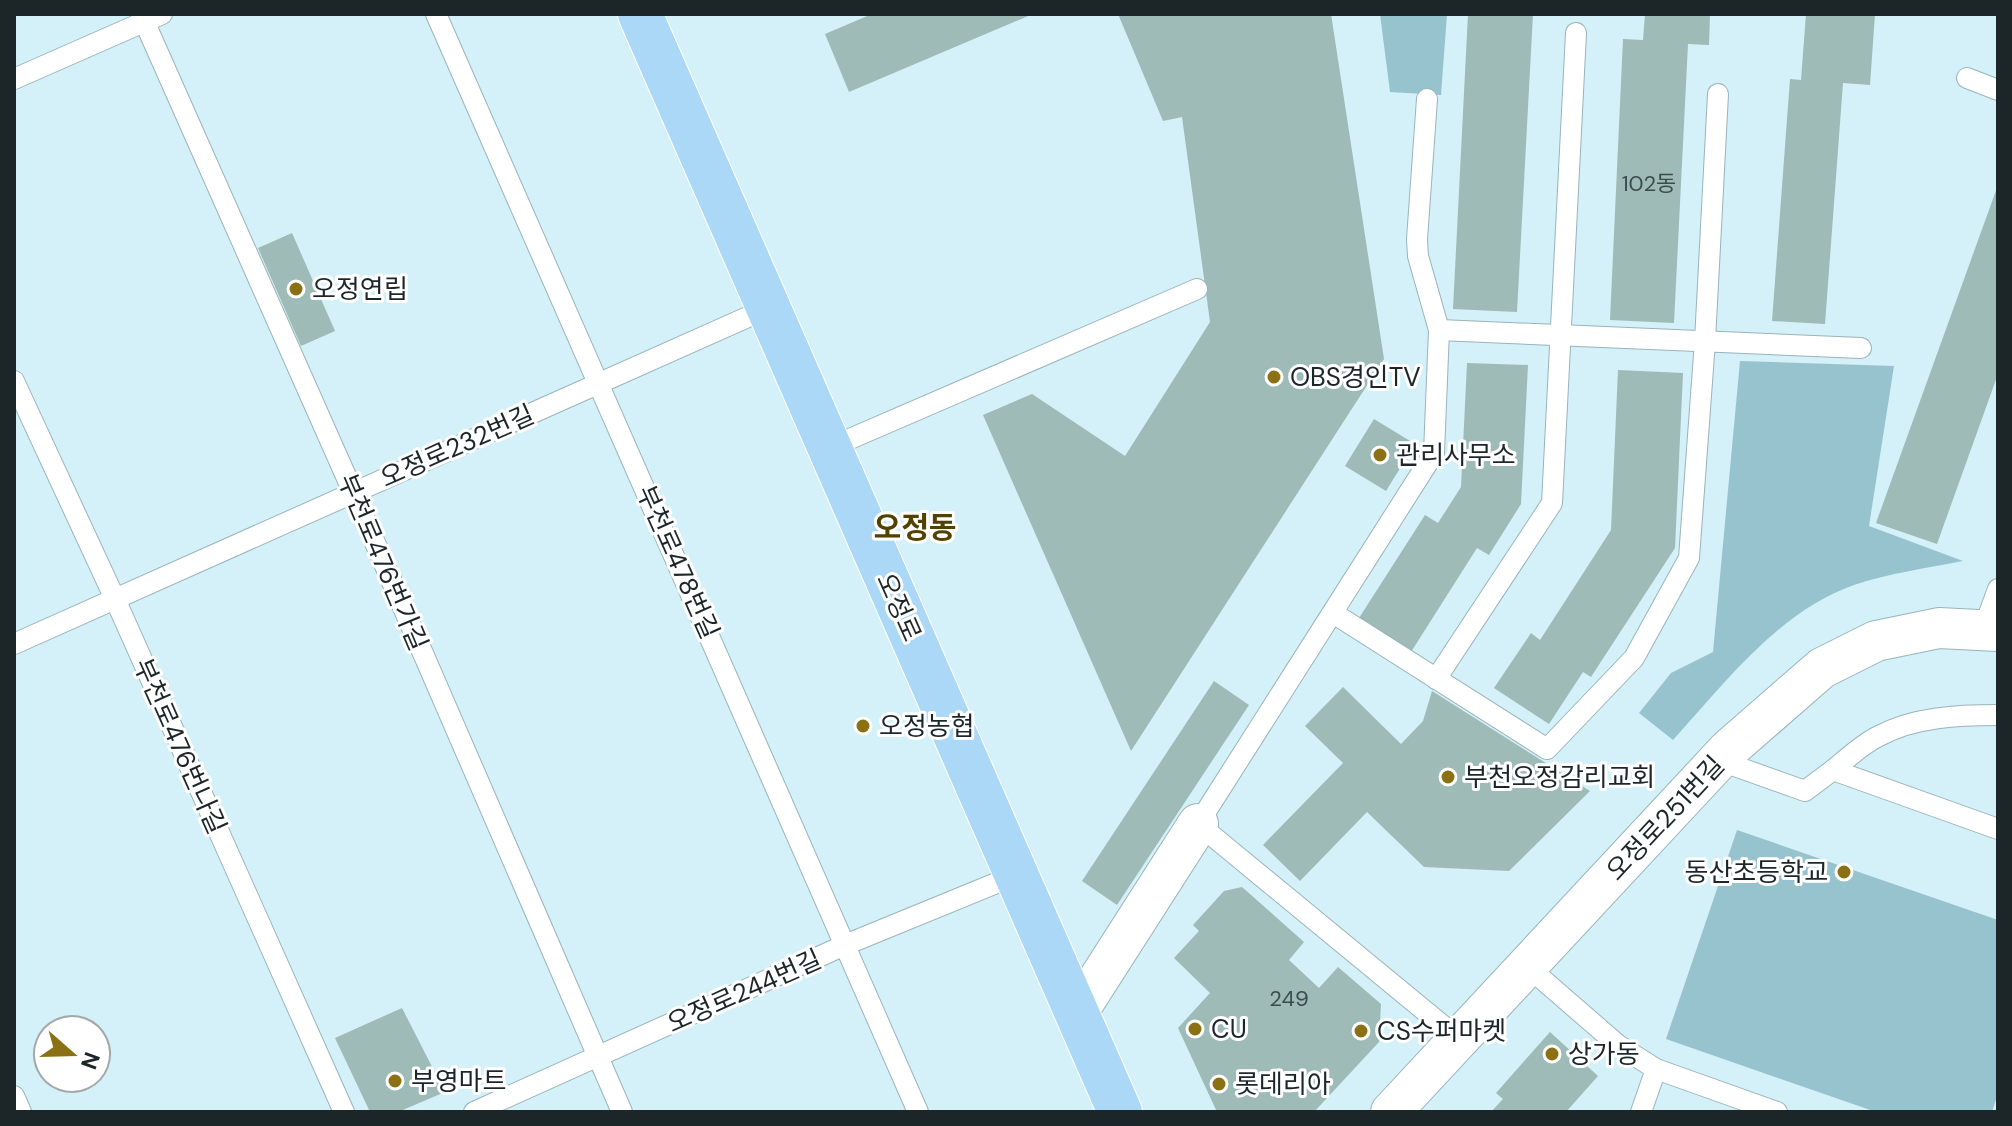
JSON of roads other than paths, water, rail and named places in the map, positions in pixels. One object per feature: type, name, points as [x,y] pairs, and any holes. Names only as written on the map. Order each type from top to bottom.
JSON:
[{"type":"main road","name":"오정로","points":[[640,14],[1120,1112]]},
{"type":"street","name":"오정로251번길","points":[[1391,1112],[1718,760],[1822,668],[1876,641],[1939,628],[1991,631]]},
{"type":"street","points":[[1077,1013],[1198,824]]},
{"type":"lane","name":"부천로478번길","points":[[436,14],[918,1112]]},
{"type":"lane","points":[[14,79],[149,16]]},
{"type":"lane","name":"부천로476번가길","points":[[149,16],[622,1112]]},
{"type":"lane","points":[[1436,679],[1552,503],[1576,33]]},
{"type":"lane","points":[[1967,78],[1998,90]]},
{"type":"lane","points":[[1333,613],[1547,749],[1634,658],[1689,558],[1705,341],[1718,94]]},
{"type":"lane","points":[[1427,99],[1417,239],[1418,256],[1439,330],[1434,453],[1198,824],[1459,1039]]},
{"type":"lane","points":[[829,448],[1197,289]]},
{"type":"lane","name":"오정로232번길","points":[[14,644],[768,308]]},
{"type":"lane","points":[[1439,330],[1861,348]]},
{"type":"lane","name":"부천로476번나길","points":[[14,381],[344,1112]]},
{"type":"lane","points":[[1991,631],[1998,589]]},
{"type":"lane","points":[[1718,760],[1805,791],[1879,736],[1906,725],[1945,717],[1998,715]]},
{"type":"lane","points":[[1833,770],[1998,829]]},
{"type":"lane","name":"오정로244번길","points":[[474,1112],[845,945],[1016,875]]},
{"type":"lane","points":[[1527,966],[1618,1045],[1656,1069],[1777,1112]]},
{"type":"lane","points":[[1641,1112],[1656,1069]]},
{"type":"lane","points":[[14,1096],[21,1112]]},
{"type":"place","name":"오정연립","points":[[296,289]]},
{"type":"place","name":"OBS경인TV","points":[[1274,377]]},
{"type":"place","name":"관리사무소","points":[[1380,455]]},
{"type":"place","name":"오정농협","points":[[863,726]]},
{"type":"place","name":"부천오정감리교회","points":[[1448,777]]},
{"type":"place","name":"동산초등학교","points":[[1844,872]]},
{"type":"place","name":"CU","points":[[1195,1029]]},
{"type":"place","name":"CS수퍼마켓","points":[[1361,1031]]},
{"type":"place","name":"상가동","points":[[1552,1054]]},
{"type":"place","name":"부영마트","points":[[395,1081]]},
{"type":"place","name":"롯데리아","points":[[1219,1084]]},
{"type":"district","name":"오정동","points":[[915,527]]}]
